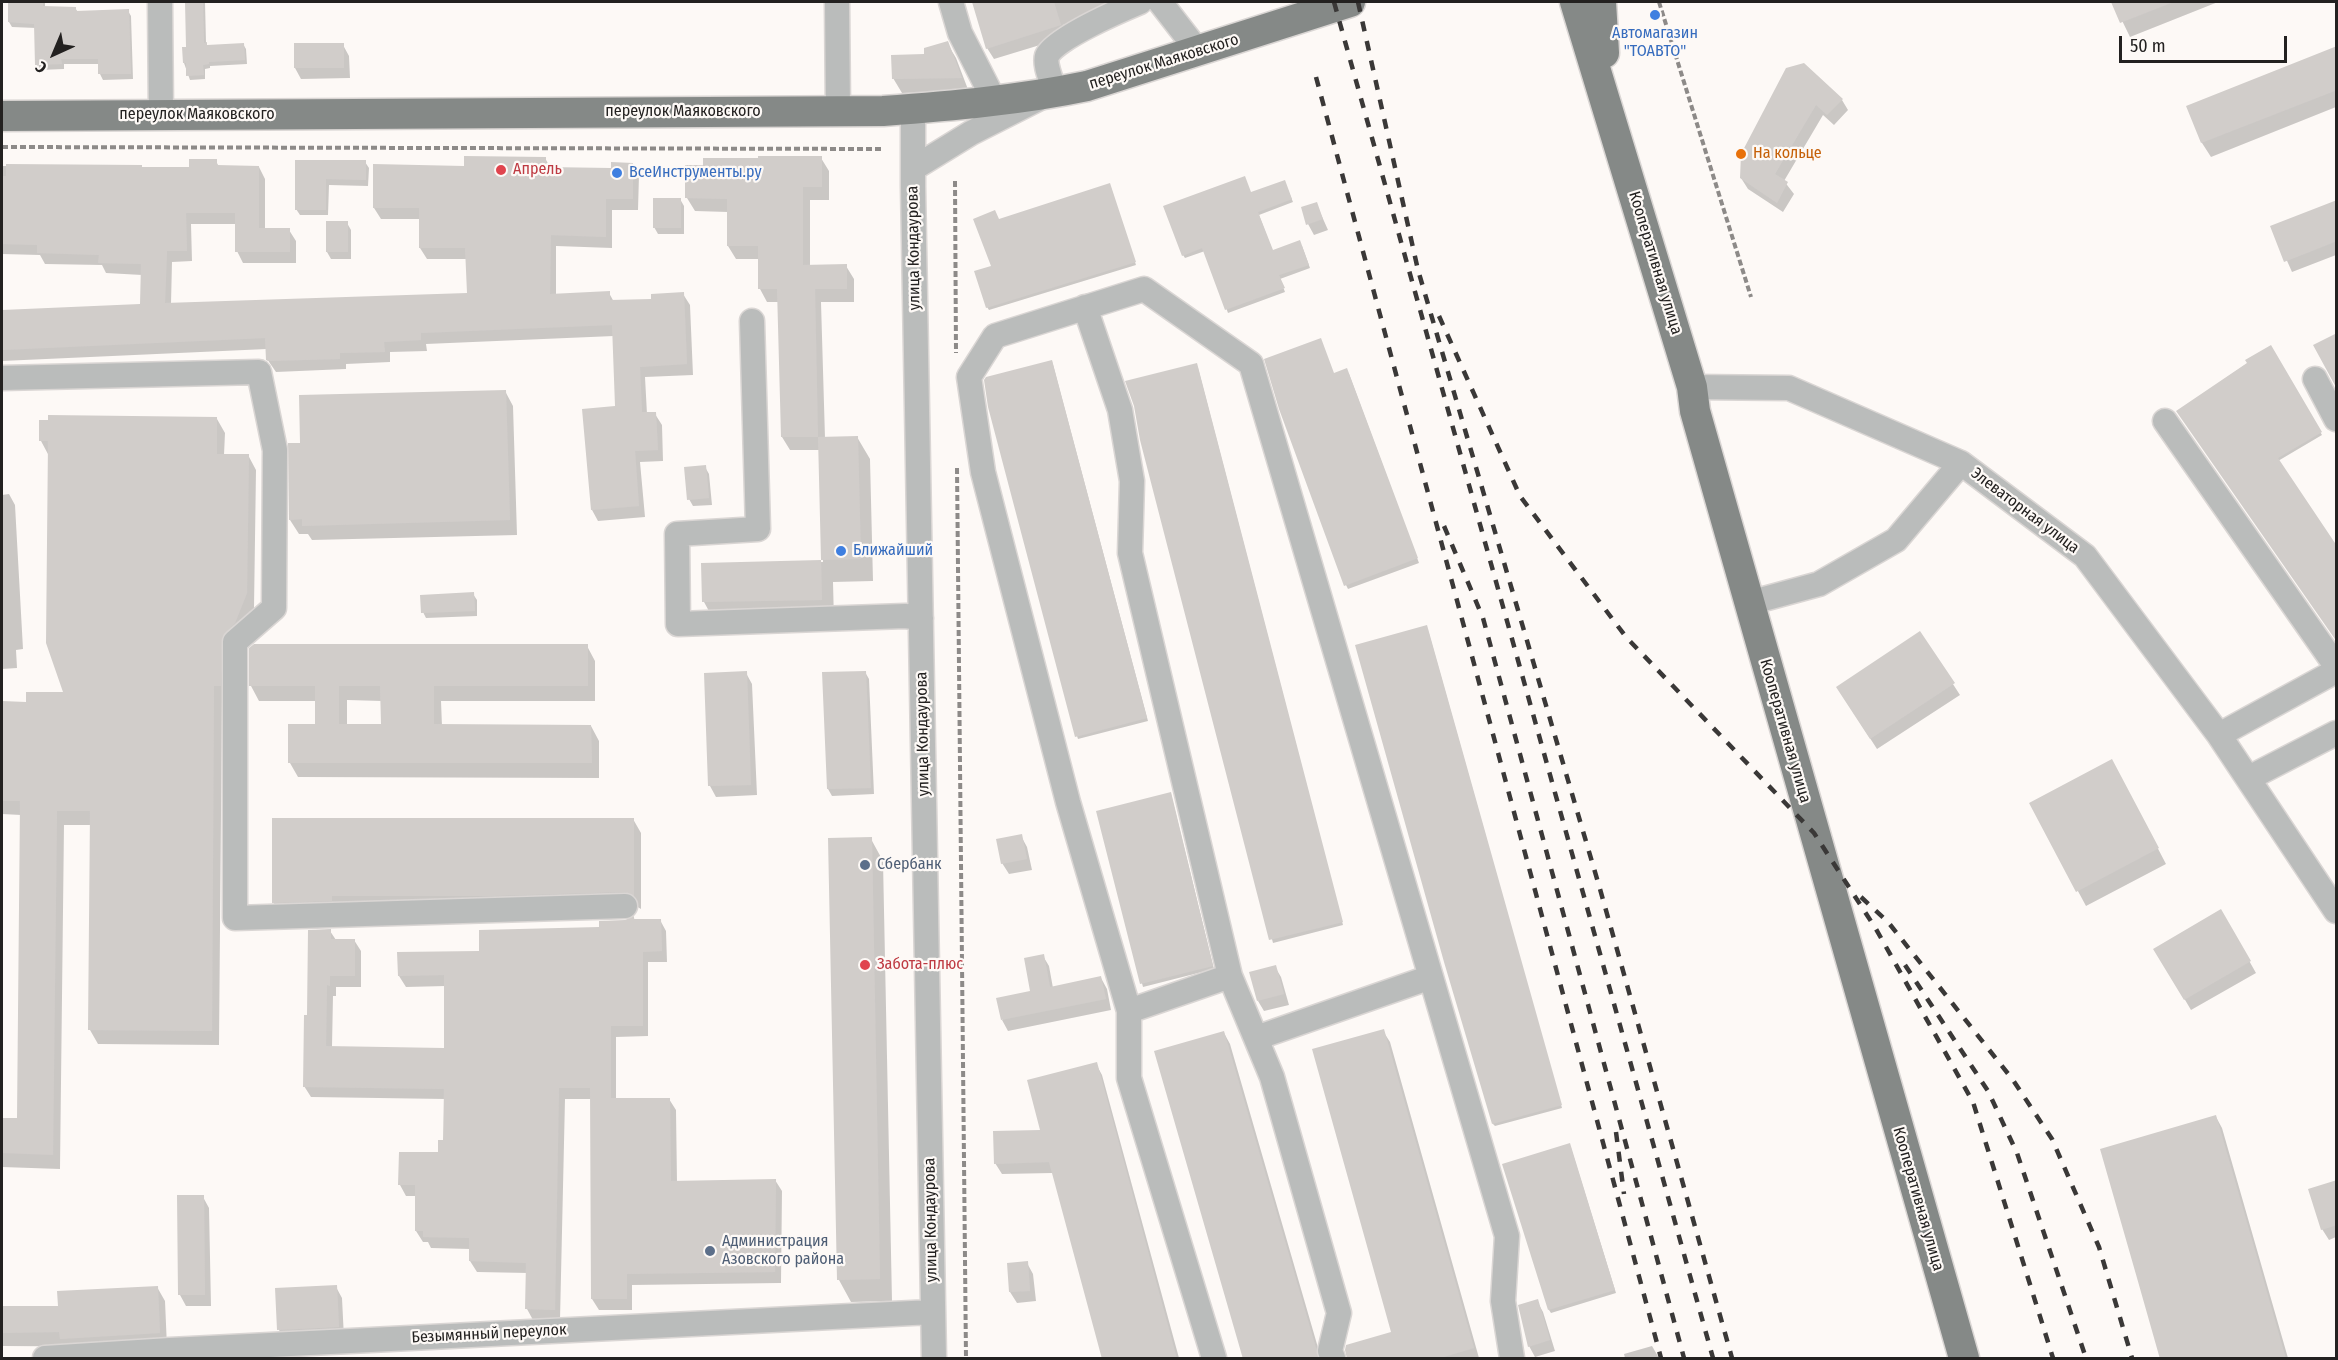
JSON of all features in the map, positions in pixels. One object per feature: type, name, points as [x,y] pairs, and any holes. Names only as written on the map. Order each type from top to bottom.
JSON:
[{"type":"main road","name":"переулок Маяковского","points":[[2,116],[913,109],[1051,94],[1088,86],[1350,2]]},
{"type":"main road","name":"Кооперативная улица","points":[[1575,2],[1692,387],[1695,411],[1964,1359]]},
{"type":"main road","name":"Кооперативная улица","points":[[1601,2],[1607,104]]},
{"type":"street","points":[[160,2],[160,115]]},
{"type":"street","points":[[837,2],[838,111]]},
{"type":"street","points":[[951,2],[960,33],[994,100]]},
{"type":"street","points":[[914,168],[971,133],[1051,94],[1047,57],[1051,51],[1074,34],[1111,14],[1140,2]]},
{"type":"street","points":[[1160,2],[1198,51]]},
{"type":"street","name":"улица Кондаурова","points":[[913,109],[933,1359]]},
{"type":"street","points":[[1214,1359],[1129,1078],[1129,1011],[1068,802],[986,483],[969,377],[994,336],[1144,289],[1251,364],[1507,1236],[1503,1301],[1512,1359]]},
{"type":"street","points":[[1085,307],[1120,410],[1132,481],[1130,553],[1230,976],[1272,1077],[1339,1313],[1330,1351],[1333,1359]]},
{"type":"street","points":[[752,321],[758,529],[677,534],[678,624],[921,618]]},
{"type":"street","points":[[2,378],[259,372],[274,450],[274,608],[235,642],[236,918],[625,906]]},
{"type":"street","points":[[2315,379],[2337,420]]},
{"type":"street","name":"Элеваторная улица","points":[[1692,387],[1789,388],[1961,463],[2085,556],[2219,735],[2337,911]]},
{"type":"street","points":[[2165,421],[2337,666]]},
{"type":"street","points":[[1749,603],[1819,584],[1896,540],[1961,463]]},
{"type":"street","points":[[2219,735],[2337,671]]},
{"type":"street","points":[[2249,778],[2337,733]]},
{"type":"street","points":[[1129,1011],[1230,976]]},
{"type":"street","points":[[1256,1038],[1431,977]]},
{"type":"street","name":"Безымянный переулок","points":[[45,1359],[279,1352],[932,1312]]},
{"type":"path","points":[[1659,2],[1751,297]]},
{"type":"path","points":[[2,147],[884,149]]},
{"type":"path","points":[[954,181],[956,359]]},
{"type":"path","points":[[957,466],[966,1359]]},
{"type":"building","points":[[8,2],[43,2],[43,6],[76,7],[76,11],[129,9],[131,74],[98,74],[98,59],[61,59],[62,64],[35,65],[34,24],[8,22]]},
{"type":"building","points":[[185,2],[203,2],[204,43],[207,42],[207,45],[244,43],[245,60],[209,62],[203,65],[204,75],[186,76],[182,47],[186,47]]},
{"type":"building","points":[[972,2],[1054,2],[1061,25],[986,49]]},
{"type":"building","points":[[2111,2],[2171,2],[2171,3],[2120,23]]},
{"type":"building","points":[[948,41],[962,78],[892,79],[891,55],[924,54],[924,48]]},
{"type":"building","points":[[294,43],[344,43],[344,68],[294,68]]},
{"type":"building","points":[[2337,46],[2337,90],[2201,143],[2186,106]]},
{"type":"building","points":[[1804,63],[1843,99],[1827,115],[1816,105],[1775,174],[1788,182],[1777,203],[1740,178],[1741,154],[1786,68]]},
{"type":"building","points":[[464,156],[546,157],[546,167],[611,168],[611,162],[633,163],[633,199],[606,199],[606,237],[551,235],[550,294],[610,291],[610,300],[651,299],[651,294],[684,292],[687,364],[640,367],[642,412],[656,412],[658,450],[635,451],[639,506],[591,510],[582,409],[615,406],[612,325],[421,333],[421,340],[384,342],[385,352],[340,353],[340,359],[268,361],[266,360],[265,338],[2,350],[2,310],[140,304],[141,264],[98,263],[99,255],[37,253],[37,245],[2,244],[2,176],[6,176],[6,164],[189,167],[189,159],[217,159],[217,165],[259,166],[259,228],[290,228],[290,252],[235,252],[235,213],[186,213],[187,251],[167,251],[165,303],[467,293],[465,248],[419,248],[419,208],[373,208],[373,164],[464,166]]},
{"type":"building","points":[[758,156],[822,156],[822,187],[803,187],[803,265],[847,264],[847,289],[815,289],[818,437],[781,437],[777,289],[758,289],[758,246],[727,246],[727,199],[685,198],[685,165],[703,165],[703,158],[758,158]]},
{"type":"building","points":[[295,160],[366,160],[366,180],[326,179],[326,210],[295,210]]},
{"type":"building","points":[[1245,176],[1251,192],[1285,180],[1292,199],[1258,212],[1273,250],[1300,240],[1309,265],[1279,275],[1285,288],[1225,310],[1202,248],[1182,256],[1163,206]]},
{"type":"building","points":[[1110,183],[1136,262],[986,308],[974,271],[991,266],[973,219],[995,210],[999,219]]},
{"type":"building","points":[[653,198],[681,198],[681,228],[653,228]]},
{"type":"building","points":[[2337,200],[2337,241],[2284,262],[2270,226]]},
{"type":"building","points":[[1317,202],[1323,219],[1306,225],[1301,207]]},
{"type":"building","points":[[326,221],[348,221],[348,252],[326,252]]},
{"type":"building","points":[[2337,333],[2337,389],[2313,345]]},
{"type":"building","points":[[1321,338],[1334,373],[1347,368],[1418,558],[1344,586],[1279,409],[1264,359]]},
{"type":"building","points":[[2271,345],[2322,432],[2278,458],[2337,546],[2337,642],[2176,411],[2247,363],[2245,360]]},
{"type":"building","points":[[1052,360],[1147,718],[1075,737],[988,407],[984,380],[986,377]]},
{"type":"building","points":[[1197,363],[1343,922],[1269,940],[1140,440],[1134,406],[1125,381]]},
{"type":"building","points":[[506,390],[510,520],[302,526],[302,519],[289,520],[288,443],[300,443],[299,395]]},
{"type":"building","points":[[48,415],[217,417],[217,454],[249,454],[247,593],[235,623],[222,637],[221,686],[214,686],[212,1031],[88,1030],[90,811],[57,811],[53,1155],[2,1153],[2,1118],[17,1118],[20,801],[2,801],[2,701],[26,702],[26,692],[63,692],[46,643],[48,441],[39,441],[39,420],[48,420]]},
{"type":"building","points":[[858,436],[861,559],[821,560],[818,437]]},
{"type":"building","points":[[706,465],[709,498],[687,500],[684,467]]},
{"type":"building","points":[[821,560],[822,600],[702,602],[701,563]]},
{"type":"building","points":[[474,592],[475,611],[421,613],[420,595]]},
{"type":"building","points":[[1427,625],[1562,1105],[1492,1124],[1355,645]]},
{"type":"building","points":[[1920,631],[1955,683],[1870,739],[1836,687]]},
{"type":"building","points":[[254,644],[588,644],[588,686],[434,686],[434,724],[591,725],[592,763],[288,763],[288,724],[315,724],[315,686],[249,686],[249,648]],"holes":[[[339,686],[380,686],[381,724],[339,724]]]},
{"type":"building","points":[[747,671],[751,785],[708,786],[704,673]]},
{"type":"building","points":[[866,671],[871,788],[827,789],[822,672]]},
{"type":"building","points":[[2112,759],[2159,848],[2076,892],[2029,803]]},
{"type":"building","points":[[1171,792],[1213,966],[1140,984],[1096,811]]},
{"type":"building","points":[[272,818],[634,818],[634,896],[625,892],[490,896],[332,896],[332,901],[272,903]]},
{"type":"building","points":[[1022,834],[1027,859],[1001,864],[996,839]]},
{"type":"building","points":[[872,837],[880,1279],[837,1280],[828,838]]},
{"type":"building","points":[[2221,909],[2251,961],[2184,1000],[2153,949]]},
{"type":"building","points":[[634,916],[634,919],[661,919],[662,951],[643,952],[643,1026],[611,1026],[611,1098],[670,1098],[671,1181],[776,1179],[775,1272],[627,1274],[627,1299],[591,1299],[590,1088],[559,1088],[555,1310],[525,1309],[526,1263],[469,1261],[469,1238],[423,1237],[423,1231],[415,1231],[415,1185],[398,1185],[399,1152],[438,1152],[438,1140],[443,1140],[444,1089],[303,1087],[308,930],[331,929],[331,939],[355,939],[355,976],[330,976],[330,986],[327,985],[326,1046],[444,1048],[444,975],[398,976],[397,952],[479,951],[479,930],[599,927],[599,921],[625,920]]},
{"type":"building","points":[[1044,954],[1050,987],[1101,976],[1106,999],[1001,1020],[996,998],[1030,991],[1024,958]]},
{"type":"building","points":[[1276,965],[1284,994],[1257,1001],[1249,972]]},
{"type":"building","points":[[1384,1029],[1474,1348],[1437,1359],[1347,1359],[1345,1350],[1346,1345],[1391,1332],[1312,1049]]},
{"type":"building","points":[[1224,1031],[1318,1359],[1243,1359],[1154,1051]]},
{"type":"building","points":[[1097,1062],[1177,1359],[1102,1359],[1049,1162],[994,1164],[993,1131],[1040,1130],[1027,1080]]},
{"type":"building","points":[[2216,1115],[2286,1359],[2160,1359],[2100,1149]]},
{"type":"building","points":[[1570,1143],[1615,1290],[1548,1310],[1502,1164]]},
{"type":"building","points":[[2337,1180],[2337,1225],[2321,1230],[2308,1189]]},
{"type":"building","points":[[177,1195],[204,1195],[205,1295],[178,1295]]},
{"type":"building","points":[[1028,1261],[1030,1291],[1009,1292],[1007,1263]]},
{"type":"building","points":[[337,1285],[339,1327],[277,1330],[275,1288]]},
{"type":"building","points":[[158,1286],[160,1333],[60,1339],[59,1332],[2,1333],[2,1306],[58,1306],[57,1291]]},
{"type":"building","points":[[1538,1299],[1550,1340],[1528,1347],[1518,1305]]},
{"type":"railway","points":[[1334,2],[1713,1358]]},
{"type":"railway","points":[[1358,2],[1418,270],[1600,889],[1732,1358]]},
{"type":"railway","points":[[1316,77],[1661,1358]]},
{"type":"railway","points":[[1439,316],[1520,496],[1626,637],[1814,833],[1876,929],[1973,1102],[2053,1358]]},
{"type":"railway","points":[[1444,526],[1483,618],[1684,1358]]},
{"type":"railway","points":[[1861,897],[1888,922],[2013,1080],[2052,1139],[2099,1247],[2132,1358]]},
{"type":"railway","points":[[1905,965],[1988,1091],[2017,1153],[2086,1358]]},
{"type":"railway","points":[[1616,1132],[1624,1194]]},
{"type":"place","name":"Автомагазин \"ТОАВТО\"","points":[[1655,15]]},
{"type":"place","name":"На кольце","points":[[1741,154]]},
{"type":"place","name":"Апрель","points":[[501,170]]},
{"type":"place","name":"ВсеИнструменты.ру","points":[[617,173]]},
{"type":"place","name":"Ближайший","points":[[841,551]]},
{"type":"place","name":"Сбербанк","points":[[865,865]]},
{"type":"place","name":"Забота-плюс","points":[[865,965]]},
{"type":"place","name":"Администрация Азовского района","points":[[710,1251]]}]
